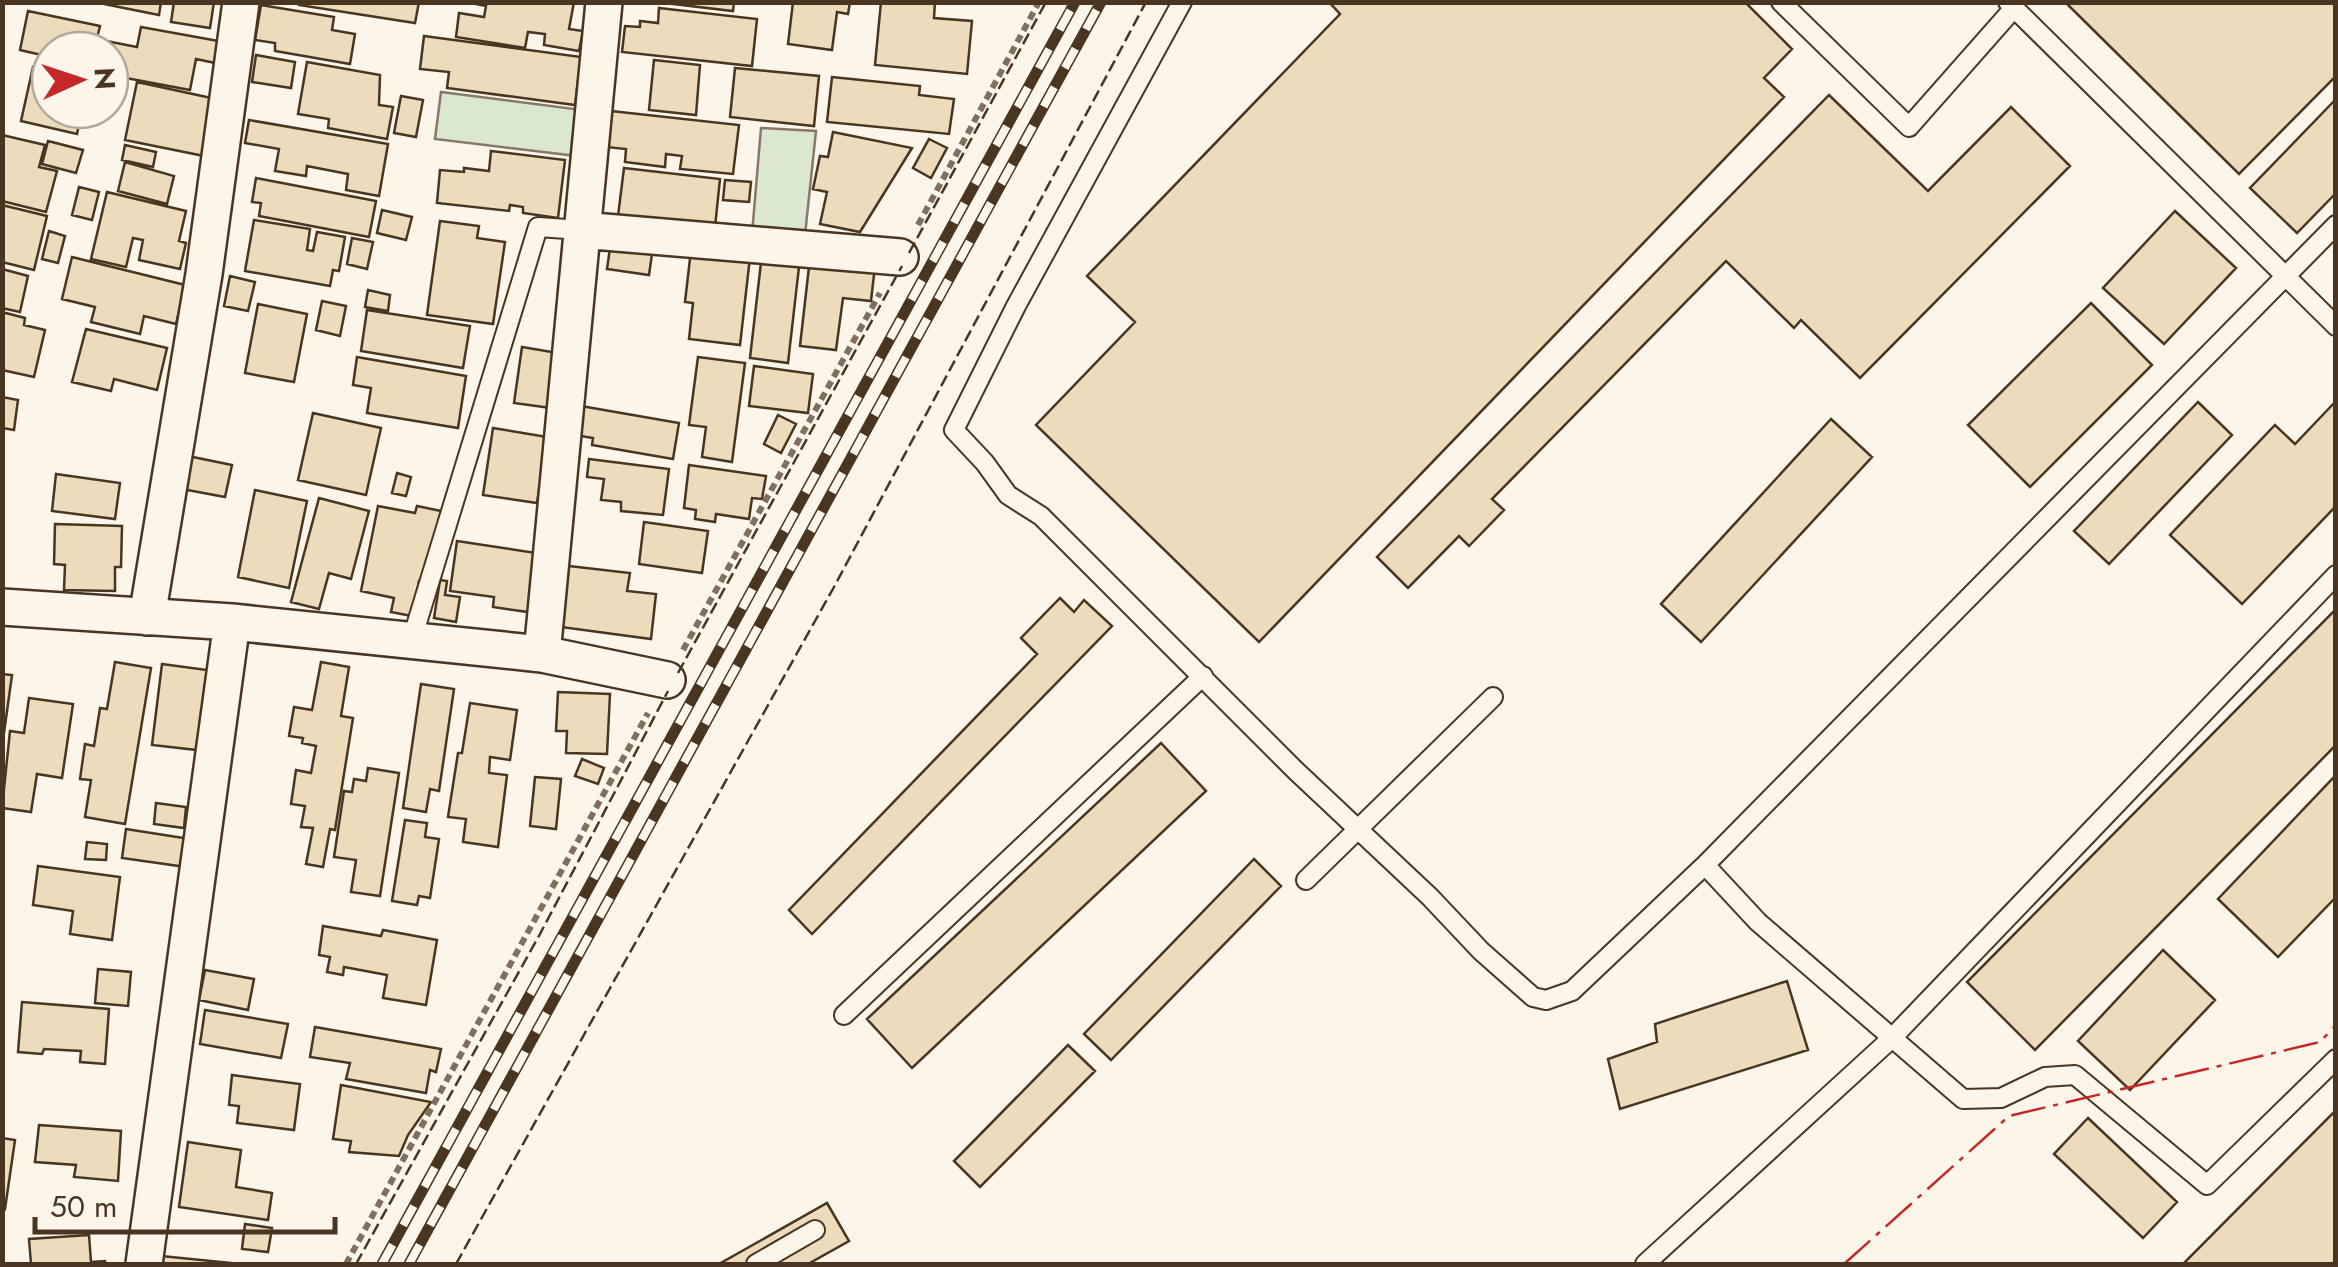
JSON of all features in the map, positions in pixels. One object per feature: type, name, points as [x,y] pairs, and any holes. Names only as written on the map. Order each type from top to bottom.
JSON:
[{"type":"street","points":[[147,617],[204,274],[241,2]]},
{"type":"street","points":[[542,654],[604,2]]},
{"type":"street","points":[[580,230],[900,257]]},
{"type":"street","points":[[2,607],[412,639],[542,654],[667,680]]},
{"type":"street","points":[[144,1264],[232,622]]},
{"type":"lane","points":[[1182,2],[1016,306],[954,430],[1008,495],[1041,516],[1481,951],[1534,997],[1546,1000],[1572,991],[1705,866],[2336,225]]},
{"type":"lane","points":[[1780,2],[1909,127],[2011,5],[2336,326]]},
{"type":"lane","points":[[412,639],[538,227],[580,230]]},
{"type":"lane","points":[[1646,1264],[1892,1038],[2336,575]]},
{"type":"lane","points":[[844,1015],[1203,676]]},
{"type":"lane","points":[[1306,880],[1493,697]]},
{"type":"lane","points":[[1705,866],[1758,922],[1962,1099],[2001,1098],[2045,1076],[2075,1075],[2207,1185],[2336,1059]]},
{"type":"lane","points":[[756,1264],[814,1230]]},
{"type":"path","points":[[346,1264],[1038,2]]},
{"type":"green space","points":[[441,92],[582,110],[577,156],[435,139]]},
{"type":"green space","points":[[761,128],[816,131],[805,235],[752,234]]},
{"type":"building","points":[[94,2],[161,2],[159,15]]},
{"type":"building","points":[[174,2],[214,2],[210,28],[171,22]]},
{"type":"building","points":[[299,2],[419,2],[415,23]]},
{"type":"building","points":[[466,2],[574,2],[569,29],[583,31],[579,51],[544,45],[545,34],[528,32],[525,48],[456,37],[459,13],[484,17],[486,6]]},
{"type":"building","points":[[656,2],[734,2],[733,11]]},
{"type":"building","points":[[793,2],[850,2],[848,14],[837,12],[832,50],[788,44]]},
{"type":"building","points":[[881,2],[935,2],[934,18],[972,21],[967,74],[875,65]]},
{"type":"building","points":[[1329,2],[1745,2],[1792,49],[1764,78],[1784,97],[1259,642],[1036,425],[1135,322],[1087,276],[1340,14]]},
{"type":"building","points":[[2065,2],[2336,2],[2336,76],[2239,174]]},
{"type":"building","points":[[261,5],[334,17],[332,30],[355,34],[350,64],[275,51],[275,43],[255,40]]},
{"type":"building","points":[[659,8],[757,19],[752,66],[622,52],[625,26],[640,27],[640,21],[658,23]]},
{"type":"building","points":[[28,11],[100,26],[99,30],[30,30],[30,52],[20,50]]},
{"type":"building","points":[[141,27],[224,42],[220,64],[196,59],[190,90],[130,79],[130,46],[137,47]]},
{"type":"building","points":[[424,36],[581,57],[575,105],[447,88],[449,72],[420,69]]},
{"type":"building","points":[[256,55],[295,62],[291,88],[252,82]]},
{"type":"building","points":[[654,60],[700,65],[696,115],[649,110]]},
{"type":"building","points":[[307,62],[380,75],[379,105],[393,107],[387,139],[328,128],[329,119],[298,114]]},
{"type":"building","points":[[735,68],[819,76],[814,126],[730,117]]},
{"type":"building","points":[[832,77],[920,86],[919,95],[954,99],[949,134],[827,122]]},
{"type":"building","points":[[30,80],[30,123],[21,121]]},
{"type":"building","points":[[137,82],[216,99],[204,156],[125,140]]},
{"type":"building","points":[[1829,95],[1928,191],[2011,107],[2070,166],[1860,378],[1801,320],[1794,328],[1726,261],[1492,499],[1504,510],[1469,546],[1459,536],[1408,588],[1377,557]]},
{"type":"building","points":[[401,96],[423,100],[416,137],[394,133]]},
{"type":"building","points":[[2336,99],[2336,193],[2297,233],[2250,188]]},
{"type":"building","points":[[602,110],[739,125],[733,174],[680,169],[682,156],[666,154],[665,167],[625,162],[626,149],[597,146]]},
{"type":"building","points":[[249,120],[388,144],[379,196],[346,190],[348,174],[307,166],[306,176],[275,171],[279,149],[245,143]]},
{"type":"building","points":[[833,132],[912,148],[860,232],[820,224],[827,192],[813,189],[820,156],[828,157]]},
{"type":"building","points":[[2,135],[45,145],[39,167],[57,171],[46,212],[2,201]]},
{"type":"building","points":[[929,139],[947,148],[931,178],[913,168]]},
{"type":"building","points":[[48,141],[83,150],[76,173],[42,164]]},
{"type":"building","points":[[125,145],[156,152],[153,167],[122,160]]},
{"type":"building","points":[[491,151],[565,160],[558,218],[523,213],[523,207],[510,205],[509,211],[437,203],[440,170],[489,171]]},
{"type":"building","points":[[125,162],[174,176],[167,204],[118,191]]},
{"type":"building","points":[[624,168],[720,179],[715,227],[618,216]]},
{"type":"building","points":[[256,178],[376,201],[369,237],[259,216],[261,203],[252,202]]},
{"type":"building","points":[[725,180],[751,182],[749,202],[723,200]]},
{"type":"building","points":[[79,187],[99,192],[92,220],[72,215]]},
{"type":"building","points":[[107,192],[186,211],[179,241],[186,243],[180,269],[139,260],[143,240],[133,238],[126,267],[91,259]]},
{"type":"building","points":[[2,205],[47,216],[34,270],[2,262]]},
{"type":"building","points":[[382,210],[412,217],[406,240],[377,233]]},
{"type":"building","points":[[2175,211],[2236,268],[2164,344],[2103,288]]},
{"type":"building","points":[[254,220],[310,229],[307,250],[313,251],[317,232],[345,237],[339,271],[333,270],[330,286],[245,271]]},
{"type":"building","points":[[440,221],[479,226],[477,238],[505,242],[493,324],[427,315]]},
{"type":"building","points":[[49,231],[65,236],[58,263],[42,259]]},
{"type":"building","points":[[352,238],[373,242],[367,269],[347,264]]},
{"type":"building","points":[[611,241],[653,247],[649,275],[607,269]]},
{"type":"building","points":[[691,250],[750,257],[740,345],[689,339],[693,303],[685,302]]},
{"type":"building","points":[[762,254],[800,258],[788,363],[750,358]]},
{"type":"building","points":[[72,257],[185,285],[176,324],[144,316],[140,334],[91,322],[95,307],[62,299]]},
{"type":"building","points":[[810,258],[875,266],[871,301],[843,298],[836,350],[800,346]]},
{"type":"building","points":[[2,269],[28,276],[20,312],[2,308]]},
{"type":"building","points":[[230,276],[255,282],[248,311],[224,306]]},
{"type":"building","points":[[368,290],[390,295],[388,311],[365,307]]},
{"type":"building","points":[[322,301],[346,306],[340,336],[316,330]]},
{"type":"building","points":[[2091,303],[2152,365],[2030,487],[1968,425]]},
{"type":"building","points":[[258,304],[307,314],[294,382],[245,373]]},
{"type":"building","points":[[367,310],[470,326],[463,368],[361,351]]},
{"type":"building","points":[[2,312],[25,318],[24,325],[45,330],[34,377],[2,370]]},
{"type":"building","points":[[86,329],[167,348],[157,390],[114,379],[111,391],[72,382]]},
{"type":"building","points":[[522,347],[558,353],[551,408],[514,403]]},
{"type":"building","points":[[357,357],[466,376],[458,428],[367,413],[371,388],[353,385]]},
{"type":"building","points":[[698,357],[745,363],[732,462],[702,457],[706,427],[689,425]]},
{"type":"building","points":[[754,366],[813,374],[808,413],[749,406]]},
{"type":"building","points":[[2,397],[18,400],[14,430],[2,428]]},
{"type":"building","points":[[2336,401],[2336,506],[2242,604],[2170,535],[2275,425],[2295,444]]},
{"type":"building","points":[[2198,402],[2232,435],[2109,564],[2074,531]]},
{"type":"building","points":[[581,406],[679,423],[673,459],[592,445],[593,438],[575,435]]},
{"type":"building","points":[[313,413],[381,428],[366,495],[298,480]]},
{"type":"building","points":[[778,415],[796,424],[781,453],[764,444]]},
{"type":"building","points":[[1831,419],[1872,457],[1701,642],[1661,604]]},
{"type":"building","points":[[493,428],[547,437],[537,503],[483,495]]},
{"type":"building","points":[[188,456],[232,465],[225,497],[182,489]]},
{"type":"building","points":[[589,459],[669,469],[663,515],[621,511],[621,502],[601,500],[604,479],[587,477]]},
{"type":"building","points":[[689,465],[766,476],[762,499],[752,498],[749,519],[716,514],[715,522],[695,519],[696,510],[684,508]]},
{"type":"building","points":[[397,473],[411,477],[406,496],[392,493]]},
{"type":"building","points":[[56,474],[120,483],[115,519],[52,511]]},
{"type":"building","points":[[255,490],[307,501],[289,588],[238,577]]},
{"type":"building","points":[[319,498],[369,511],[351,579],[329,573],[319,609],[291,602]]},
{"type":"building","points":[[378,506],[415,513],[417,506],[441,511],[412,616],[391,612],[394,598],[361,591]]},
{"type":"building","points":[[644,522],[708,531],[702,573],[639,564]]},
{"type":"building","points":[[55,524],[122,526],[121,567],[115,567],[115,591],[64,590],[65,565],[54,564]]},
{"type":"building","points":[[457,541],[536,553],[528,612],[493,607],[494,597],[450,591]]},
{"type":"building","points":[[569,566],[630,573],[627,591],[656,594],[651,639],[561,627]]},
{"type":"building","points":[[440,580],[447,581],[445,595],[460,597],[456,622],[434,618]]},
{"type":"building","points":[[1060,598],[1074,612],[1084,600],[1112,626],[812,934],[789,910],[1037,654],[1021,638]]},
{"type":"building","points":[[2336,609],[2336,745],[2035,1050],[1967,982]]},
{"type":"building","points":[[115,662],[151,668],[125,824],[85,817],[91,780],[80,779],[85,744],[94,746],[100,708],[107,709]]},
{"type":"building","points":[[321,662],[349,667],[341,716],[353,718],[335,830],[330,829],[323,867],[306,864],[313,828],[301,827],[305,806],[291,804],[296,770],[311,773],[316,746],[289,736],[294,707],[312,710]]},
{"type":"building","points":[[162,664],[207,670],[197,750],[152,745]]},
{"type":"building","points":[[2,674],[12,675],[4,733],[2,733]]},
{"type":"building","points":[[421,684],[454,689],[439,791],[430,789],[426,812],[403,808]]},
{"type":"building","points":[[558,692],[610,694],[607,754],[566,753],[567,731],[556,731]]},
{"type":"building","points":[[29,698],[73,704],[62,778],[37,774],[31,812],[2,808],[10,731],[24,733]]},
{"type":"building","points":[[470,703],[517,710],[510,760],[490,757],[489,773],[507,775],[498,847],[463,842],[466,819],[448,817]]},
{"type":"building","points":[[1161,743],[1206,791],[912,1068],[867,1019]]},
{"type":"building","points":[[582,759],[604,768],[598,784],[575,776]]},
{"type":"building","points":[[368,768],[399,773],[380,896],[351,892],[356,860],[334,857],[344,791],[352,792],[354,779],[366,781]]},
{"type":"building","points":[[2336,775],[2336,897],[2278,957],[2218,899]]},
{"type":"building","points":[[535,777],[561,779],[556,829],[530,826]]},
{"type":"building","points":[[156,803],[186,807],[184,828],[154,824]]},
{"type":"building","points":[[405,820],[427,823],[425,837],[439,839],[430,898],[419,896],[417,905],[392,901]]},
{"type":"building","points":[[126,829],[190,839],[186,867],[122,858]]},
{"type":"building","points":[[87,842],[107,844],[106,860],[85,859]]},
{"type":"building","points":[[1254,859],[1281,886],[1111,1060],[1084,1034]]},
{"type":"building","points":[[38,866],[120,877],[112,940],[70,934],[73,911],[33,905]]},
{"type":"building","points":[[323,926],[381,936],[383,930],[437,940],[426,1005],[383,998],[387,975],[344,967],[343,975],[327,972],[330,957],[319,955]]},
{"type":"building","points":[[2163,950],[2215,1000],[2130,1090],[2078,1041]]},
{"type":"building","points":[[98,969],[131,972],[128,1006],[95,1003]]},
{"type":"building","points":[[205,970],[254,979],[248,1010],[199,1000]]},
{"type":"building","points":[[1787,981],[1808,1050],[1620,1109],[1608,1059],[1657,1042],[1655,1024]]},
{"type":"building","points":[[22,1002],[109,1009],[105,1064],[80,1062],[81,1051],[18,1052]]},
{"type":"building","points":[[205,1010],[288,1024],[281,1058],[200,1044]]},
{"type":"building","points":[[315,1027],[441,1049],[436,1072],[430,1070],[426,1093],[346,1079],[350,1063],[310,1057]]},
{"type":"building","points":[[1068,1045],[1095,1071],[980,1187],[954,1161]]},
{"type":"building","points":[[232,1075],[300,1084],[294,1130],[237,1123],[239,1106],[229,1105]]},
{"type":"building","points":[[341,1085],[431,1102],[399,1156],[349,1152],[351,1141],[333,1139]]},
{"type":"building","points":[[2336,1110],[2336,1264],[2183,1264]]},
{"type":"building","points":[[2088,1118],[2177,1202],[2143,1238],[2054,1154]]},
{"type":"building","points":[[39,1125],[121,1131],[118,1181],[74,1177],[76,1165],[35,1162]]},
{"type":"building","points":[[2,1138],[15,1140],[5,1209],[2,1208]]},
{"type":"building","points":[[188,1142],[241,1150],[236,1187],[272,1193],[268,1220],[179,1207]]},
{"type":"building","points":[[827,1203],[849,1241],[808,1264],[719,1264]]},
{"type":"building","points":[[245,1224],[272,1228],[268,1252],[242,1249]]},
{"type":"building","points":[[89,1235],[91,1262],[105,1264],[31,1264],[29,1239]]},
{"type":"building","points":[[161,1256],[241,1264],[160,1264]]},
{"type":"railway","points":[[382,1264],[1075,2]]},
{"type":"railway","points":[[409,1264],[1101,2]]},
{"type":"fence","points":[[909,253],[1046,2]]},
{"type":"fence","points":[[456,1264],[834,587],[1146,2]]},
{"type":"fence","points":[[678,673],[902,266]]},
{"type":"fence","points":[[356,1264],[540,934],[668,691]]},
{"type":"power","points":[[1844,1264],[2009,1116],[2320,1042],[2336,1025]]}]
